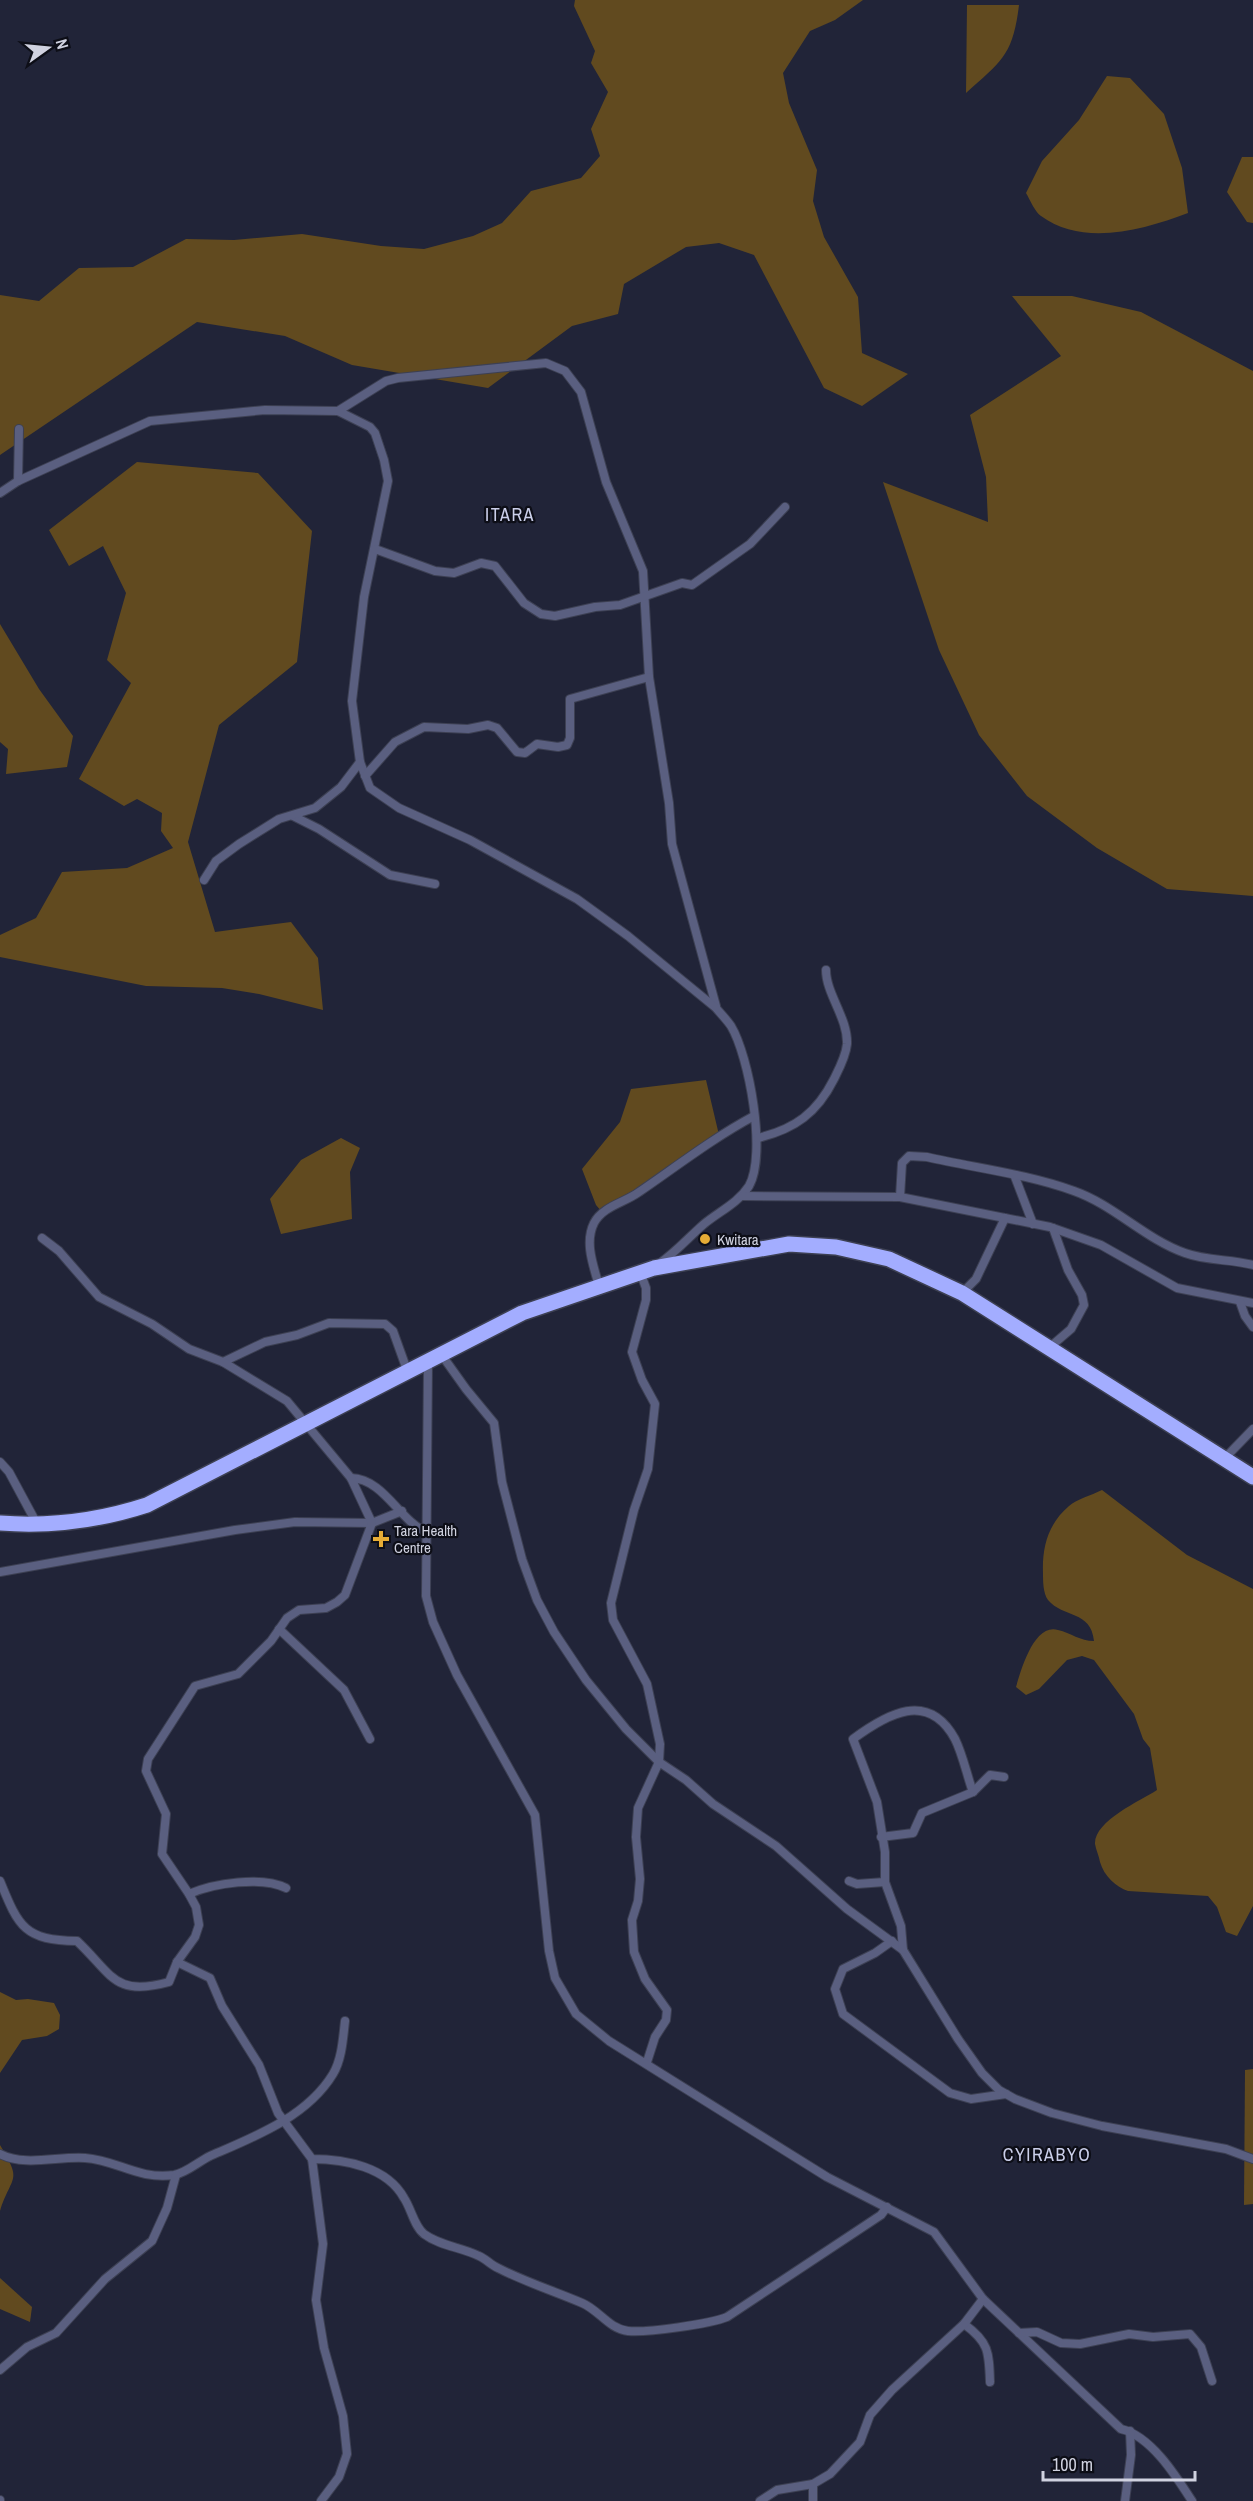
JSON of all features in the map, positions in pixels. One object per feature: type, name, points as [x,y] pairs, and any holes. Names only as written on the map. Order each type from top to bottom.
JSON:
[{"type":"highway","points":[[0,1523],[38,1526],[81,1522],[147,1505],[522,1313],[647,1270],[789,1244],[836,1247],[889,1259],[962,1293],[1253,1477]]},
{"type":"street","points":[[338,411],[386,381],[398,378],[546,363],[565,370],[581,392],[606,482],[643,571],[649,677],[669,803],[672,844],[717,1008]]},
{"type":"street","points":[[0,493],[18,481],[142,423],[265,411],[338,411],[370,427],[375,433],[388,481],[364,597],[353,692],[360,762],[370,788],[399,808],[470,840],[577,899],[628,936],[717,1008],[731,1026],[739,1046],[758,1138],[753,1175],[742,1196],[706,1222],[674,1253],[647,1270],[646,1300],[632,1352],[642,1380],[655,1404],[648,1469],[634,1510],[611,1603],[613,1620],[647,1684],[657,1725],[659,1762],[642,1797],[636,1823],[640,1879],[638,1900],[632,1920],[634,1952],[645,1979],[667,2010],[666,2020],[655,2037],[646,2062]]},
{"type":"street","points":[[18,481],[19,429]]},
{"type":"street","points":[[375,549],[435,571],[454,573],[481,563],[495,566],[524,603],[541,614],[555,616],[595,607],[620,605],[682,583],[692,585],[750,544],[785,507]]},
{"type":"street","points":[[365,776],[395,742],[424,727],[468,729],[488,725],[497,728],[517,752],[525,753],[537,744],[558,747],[567,745],[570,738],[570,699],[649,677]]},
{"type":"street","points":[[204,880],[216,861],[279,819],[315,808],[341,787],[360,762]]},
{"type":"street","points":[[292,816],[319,829],[390,875],[435,884]]},
{"type":"street","points":[[758,1138],[789,1128],[813,1111],[825,1097],[842,1063],[847,1044],[834,995],[826,981],[826,970]]},
{"type":"street","points":[[599,1287],[590,1242],[595,1221],[602,1212],[633,1196],[715,1137],[754,1116]]},
{"type":"street","points":[[900,1197],[900,1171],[902,1163],[909,1156],[1041,1180],[1076,1191],[1112,1209],[1146,1232],[1184,1253],[1253,1265]]},
{"type":"street","points":[[1015,1176],[1033,1224]]},
{"type":"street","points":[[742,1196],[900,1197],[1053,1228],[1101,1245],[1177,1288],[1253,1303]]},
{"type":"street","points":[[962,1293],[976,1279],[1005,1218]]},
{"type":"street","points":[[1050,1347],[1071,1329],[1084,1305],[1082,1295],[1068,1270],[1053,1228]]},
{"type":"street","points":[[0,1881],[25,1928],[34,1936],[49,1940],[76,1941],[119,1985],[147,1988],[169,1982],[177,1962],[195,1937],[198,1925],[196,1907],[162,1854],[166,1814],[146,1765],[195,1686],[238,1674],[287,1618],[299,1610],[326,1608],[345,1595],[372,1523],[351,1478],[287,1401],[223,1362],[189,1349],[152,1324],[99,1297],[59,1251],[42,1238]]},
{"type":"street","points":[[1240,1302],[1245,1316],[1253,1327]]},
{"type":"street","points":[[223,1362],[265,1342],[297,1335],[329,1323],[385,1324],[393,1331],[407,1370]]},
{"type":"street","points":[[435,1358],[494,1423],[502,1482],[522,1559],[537,1600],[554,1632],[592,1688],[626,1729],[659,1762],[686,1780],[713,1804],[776,1846],[847,1909],[903,1950],[982,2073],[1006,2094],[1052,2113],[1226,2150],[1253,2159]]},
{"type":"street","points":[[435,1358],[425,1578],[433,1622],[482,1723],[507,1761],[535,1815],[549,1951],[555,1978],[564,1997],[585,2023],[827,2177],[934,2232],[983,2299],[1120,2429],[1130,2431],[1167,2462],[1192,2501]]},
{"type":"street","points":[[1224,1460],[1253,1429]]},
{"type":"street","points":[[0,1462],[9,1472],[38,1526]]},
{"type":"street","points":[[351,1478],[369,1481],[416,1527],[426,1532]]},
{"type":"street","points":[[0,1572],[245,1528],[295,1522],[372,1523],[402,1511]]},
{"type":"street","points":[[279,1629],[344,1690],[370,1739]]},
{"type":"street","points":[[903,1950],[901,1926],[885,1882],[886,1865],[876,1802],[853,1739],[891,1715],[913,1710],[926,1711],[943,1724],[955,1740],[973,1792]]},
{"type":"street","points":[[881,1837],[913,1833],[922,1813],[973,1792],[990,1775],[1004,1778]]},
{"type":"street","points":[[189,1894],[200,1889],[262,1880],[286,1888]]},
{"type":"street","points":[[849,1881],[857,1884],[885,1882]]},
{"type":"street","points":[[892,1941],[875,1953],[843,1969],[835,1989],[843,2014],[950,2093],[971,2099],[1006,2094]]},
{"type":"street","points":[[177,1962],[206,1974],[214,1984],[222,2006],[259,2066],[283,2121],[312,2159],[323,2244],[316,2300],[324,2349],[343,2416],[347,2454],[345,2467],[321,2501]]},
{"type":"street","points":[[0,2154],[9,2158],[84,2158],[100,2160],[140,2175],[176,2175],[283,2121],[311,2099],[333,2074],[339,2058],[345,2021]]},
{"type":"street","points":[[312,2159],[350,2162],[381,2175],[397,2186],[423,2233],[441,2243],[480,2256],[496,2267],[542,2288],[584,2304],[597,2311],[611,2325],[628,2331],[713,2323],[727,2317],[880,2215],[887,2207]]},
{"type":"street","points":[[0,2370],[27,2347],[56,2333],[105,2279],[152,2241],[166,2208],[176,2175]]},
{"type":"street","points":[[760,2501],[777,2490],[813,2484],[830,2474],[860,2442],[870,2415],[892,2390],[964,2324],[983,2299]]},
{"type":"street","points":[[964,2324],[981,2336],[985,2343],[990,2382]]},
{"type":"street","points":[[1019,2333],[1037,2332],[1061,2343],[1080,2344],[1129,2334],[1153,2337],[1190,2334],[1200,2347],[1212,2381]]},
{"type":"street","points":[[1125,2501],[1131,2455],[1130,2431]]},
{"type":"street","points":[[813,2484],[813,2501]]},
{"type":"shaded area","points":[[575,0],[863,0],[835,20],[810,31],[783,73],[789,103],[817,170],[813,201],[824,237],[858,297],[862,353],[908,374],[862,406],[824,388],[754,255],[719,243],[686,247],[624,284],[618,314],[572,326],[488,388],[352,365],[285,336],[197,322],[0,455],[0,295],[39,301],[79,268],[133,267],[186,239],[234,240],[302,234],[381,246],[424,249],[473,236],[502,223],[531,191],[581,178],[600,156],[591,129],[608,92],[591,63],[595,51],[574,6]]},
{"type":"shaded area","points":[[967,5],[1019,5],[1013,35],[1004,56],[966,93]]},
{"type":"shaded area","points":[[1107,76],[1130,78],[1164,114],[1182,168],[1188,213],[1133,230],[1094,233],[1075,231],[1058,225],[1041,216],[1033,206],[1026,193],[1042,161],[1079,120]]},
{"type":"shaded area","points":[[1242,157],[1253,157],[1253,223],[1247,222],[1227,192]]},
{"type":"shaded area","points":[[1012,296],[1072,296],[1141,312],[1253,371],[1253,896],[1167,889],[1097,848],[1027,796],[979,735],[939,650],[883,482],[988,522],[986,477],[970,415],[1061,356]]},
{"type":"shaded area","points":[[137,462],[258,473],[312,531],[297,662],[219,725],[188,842],[215,932],[291,922],[318,958],[323,1010],[259,994],[222,988],[146,986],[0,957],[0,935],[36,918],[62,872],[127,868],[173,848],[161,831],[162,813],[137,799],[124,806],[79,779],[131,683],[107,660],[126,593],[103,546],[69,566],[49,530]]},
{"type":"shaded area","points":[[0,624],[39,689],[73,736],[67,767],[6,774],[8,749],[0,742]]},
{"type":"shaded area","points":[[706,1080],[719,1135],[602,1212],[596,1205],[582,1169],[620,1122],[631,1089]]},
{"type":"shaded area","points":[[341,1138],[360,1148],[350,1172],[352,1219],[281,1234],[270,1199],[301,1160]]},
{"type":"shaded area","points":[[1102,1490],[1187,1555],[1253,1589],[1253,1906],[1237,1936],[1226,1932],[1217,1907],[1208,1896],[1128,1891],[1119,1887],[1104,1872],[1095,1844],[1102,1827],[1119,1812],[1157,1790],[1150,1748],[1143,1739],[1134,1714],[1094,1660],[1082,1656],[1067,1660],[1039,1689],[1026,1695],[1016,1687],[1030,1650],[1035,1640],[1042,1634],[1050,1630],[1058,1630],[1084,1640],[1094,1641],[1088,1624],[1054,1606],[1048,1600],[1044,1587],[1043,1563],[1045,1545],[1056,1520],[1076,1501]]},
{"type":"shaded area","points":[[0,1992],[16,2000],[28,1999],[54,2003],[60,2015],[59,2029],[47,2036],[22,2040],[0,2073]]},
{"type":"shaded area","points":[[1253,2069],[1253,2204],[1244,2205],[1245,2070]]},
{"type":"shaded area","points":[[0,2145],[11,2166],[13,2178],[0,2211]]},
{"type":"shaded area","points":[[0,2278],[32,2307],[30,2322],[0,2309]]},
{"type":"place","name":"Kwitara","points":[[705,1239]]},
{"type":"place","name":"Tara Health Centre","points":[[381,1539]]},
{"type":"district","name":"ITARA","points":[[510,514]]},
{"type":"district","name":"CYIRABYO","points":[[1047,2154]]}]
